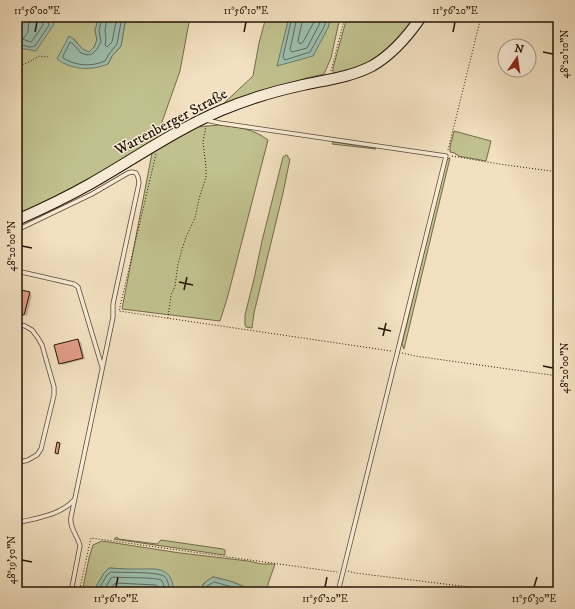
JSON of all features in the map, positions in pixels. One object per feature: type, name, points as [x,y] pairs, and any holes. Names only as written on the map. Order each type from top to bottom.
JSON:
[{"type":"main road","name":"Wartenberger Straße","points":[[17,220],[91,184],[159,142],[206,120],[221,110],[277,91],[350,75],[361,71],[382,60],[400,44],[421,17]]},
{"type":"lane","points":[[206,120],[446,156],[338,592]]},
{"type":"lane","points":[[17,230],[92,194],[128,173],[136,173],[138,177],[139,183],[113,304],[113,317],[70,522],[80,546],[71,592]]},
{"type":"lane","points":[[17,271],[74,284],[78,287],[102,367]]},
{"type":"lane","points":[[17,324],[26,326],[32,330],[42,345],[52,381],[54,396],[40,449],[37,455],[28,460],[17,463]]},
{"type":"lane","points":[[17,523],[58,512],[75,499]]},
{"type":"path","points":[[329,80],[345,17]]},
{"type":"path","points":[[481,17],[446,156],[558,172]]},
{"type":"path","points":[[17,67],[39,56],[48,57]]},
{"type":"path","points":[[168,318],[171,295],[175,286],[178,264],[186,237],[195,218],[206,177],[203,142],[206,120]]},
{"type":"path","points":[[159,142],[119,311],[558,376]]},
{"type":"path","points":[[79,592],[90,538],[334,572],[348,571],[510,592]]},
{"type":"green space","points":[[45,17],[99,17],[95,30],[97,40],[94,47],[89,52],[83,50],[74,39],[57,58],[108,64],[112,56],[121,46],[126,17],[190,17],[180,71],[156,139],[92,178],[17,216],[17,42],[19,48],[50,18]]},
{"type":"green space","points":[[266,17],[289,17],[278,66],[328,28],[331,17],[340,17],[331,58],[324,74],[272,88],[221,106],[253,76],[259,43]]},
{"type":"green space","points":[[347,17],[416,17],[403,35],[388,51],[374,60],[335,74],[333,72],[333,68]]},
{"type":"green space","points":[[221,125],[251,131],[268,140],[220,321],[122,309],[152,153],[194,127]]},
{"type":"green space","points":[[454,131],[491,141],[486,161],[458,156],[455,153],[450,152]]},
{"type":"green space","points":[[333,142],[375,148],[376,149],[332,144]]},
{"type":"green space","points":[[286,155],[290,159],[254,313],[252,328],[246,327],[245,315],[262,241],[283,157]]},
{"type":"green space","points":[[450,158],[404,349],[402,344],[446,161]]},
{"type":"green space","points":[[117,537],[118,539],[157,544],[161,540],[223,549],[225,550],[225,555],[114,539]]},
{"type":"green space","points":[[102,541],[262,564],[275,564],[268,584],[267,592],[251,592],[238,584],[213,577],[203,584],[201,592],[173,592],[174,590],[124,569],[109,568],[104,573],[93,592],[82,592],[93,545]]},
{"type":"water","points":[[20,17],[50,18],[54,24],[36,51],[19,48],[17,38]]},
{"type":"water","points":[[99,17],[126,17],[121,46],[112,56],[108,64],[95,68],[82,68],[63,63],[57,59],[69,36],[82,49],[89,52],[94,47],[97,40],[95,30]]},
{"type":"water","points":[[289,17],[331,17],[328,28],[313,56],[277,66]]},
{"type":"water","points":[[109,568],[161,570],[166,572],[170,577],[173,592],[93,592],[104,573]]},
{"type":"water","points":[[213,577],[238,584],[251,592],[201,592],[205,583]]},
{"type":"building","points":[[17,289],[30,292],[24,315],[17,313]]},
{"type":"building","points":[[78,339],[83,358],[59,364],[54,345]]},
{"type":"building","points":[[57,442],[60,443],[58,454],[55,453]]}]
